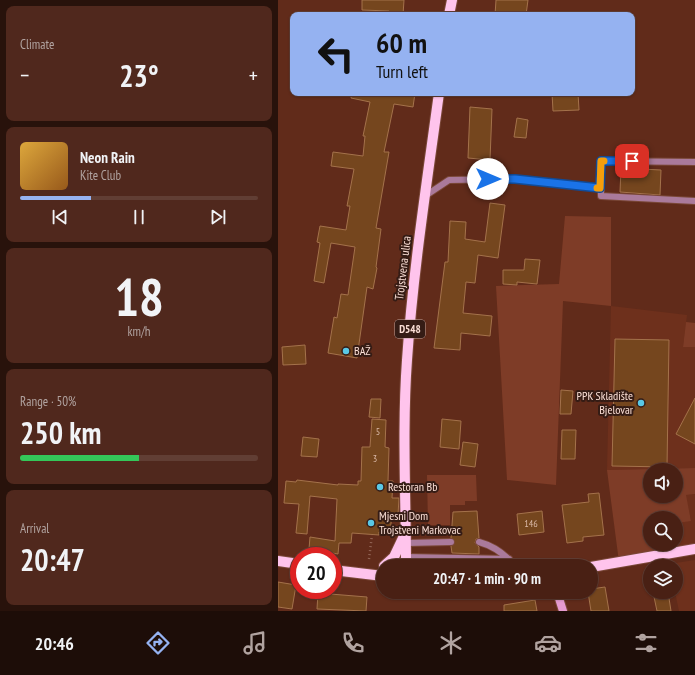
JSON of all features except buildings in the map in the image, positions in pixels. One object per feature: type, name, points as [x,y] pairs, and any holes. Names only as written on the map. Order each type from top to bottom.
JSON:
[{"type":"main road","points":[[450,12],[452,0]]},
{"type":"main road","name":"Trojstvena ulica","points":[[406,559],[404,441],[407,362],[414,280],[438,96]]},
{"type":"main road","points":[[392,559],[406,538]]},
{"type":"main road","points":[[598,566],[695,550]]},
{"type":"main road","points":[[278,561],[290,563]]},
{"type":"main road","points":[[368,575],[376,570]]},
{"type":"main road","points":[[342,571],[376,576]]},
{"type":"main road","points":[[559,599],[563,611]]},
{"type":"lane","points":[[695,162],[601,161],[600,188],[601,196],[695,201]]},
{"type":"lane","points":[[425,196],[448,180],[515,179],[600,188]]},
{"type":"lane","points":[[406,538],[451,542]]},
{"type":"lane","points":[[479,542],[490,545],[509,559]]},
{"type":"path","points":[[370,559],[372,535]]},
{"type":"shaded area","points":[[565,216],[611,217],[611,306],[563,301],[556,485],[507,480],[496,286],[559,284]]},
{"type":"shaded area","points":[[611,306],[687,315],[683,347],[695,347],[695,468],[683,468],[683,463],[643,463],[643,469],[607,470]]},
{"type":"shaded area","points":[[686,322],[695,323],[695,347],[683,347]]},
{"type":"shaded area","points":[[683,468],[695,468],[695,494],[686,495],[691,521],[683,522],[683,511],[643,511],[643,551],[676,551],[676,553],[619,562],[607,470],[643,469],[643,503],[683,503]]},
{"type":"shaded area","points":[[427,475],[476,475],[477,501],[465,501],[465,505],[450,505],[450,525],[428,525]]},
{"type":"shaded area","points":[[695,494],[695,549],[676,553],[676,551],[683,551],[683,522],[691,520],[685,495]]},
{"type":"shaded area","points":[[695,560],[695,611],[679,611],[676,599],[683,599],[683,562]]},
{"type":"slow traffic","points":[[597,188],[600,188],[601,161],[604,161]]},
{"type":"place","name":"BAŽ","points":[[346,351]]},
{"type":"place","name":"PPK Skladište Bjelovar","points":[[641,403]]},
{"type":"place","name":"Restoran Bb","points":[[380,487]]},
{"type":"place","name":"Mjesni Dom Trojstveni Markovac","points":[[371,523]]},
{"type":"route","points":[[488,179],[515,179],[600,188],[601,161],[632,161]]}]
